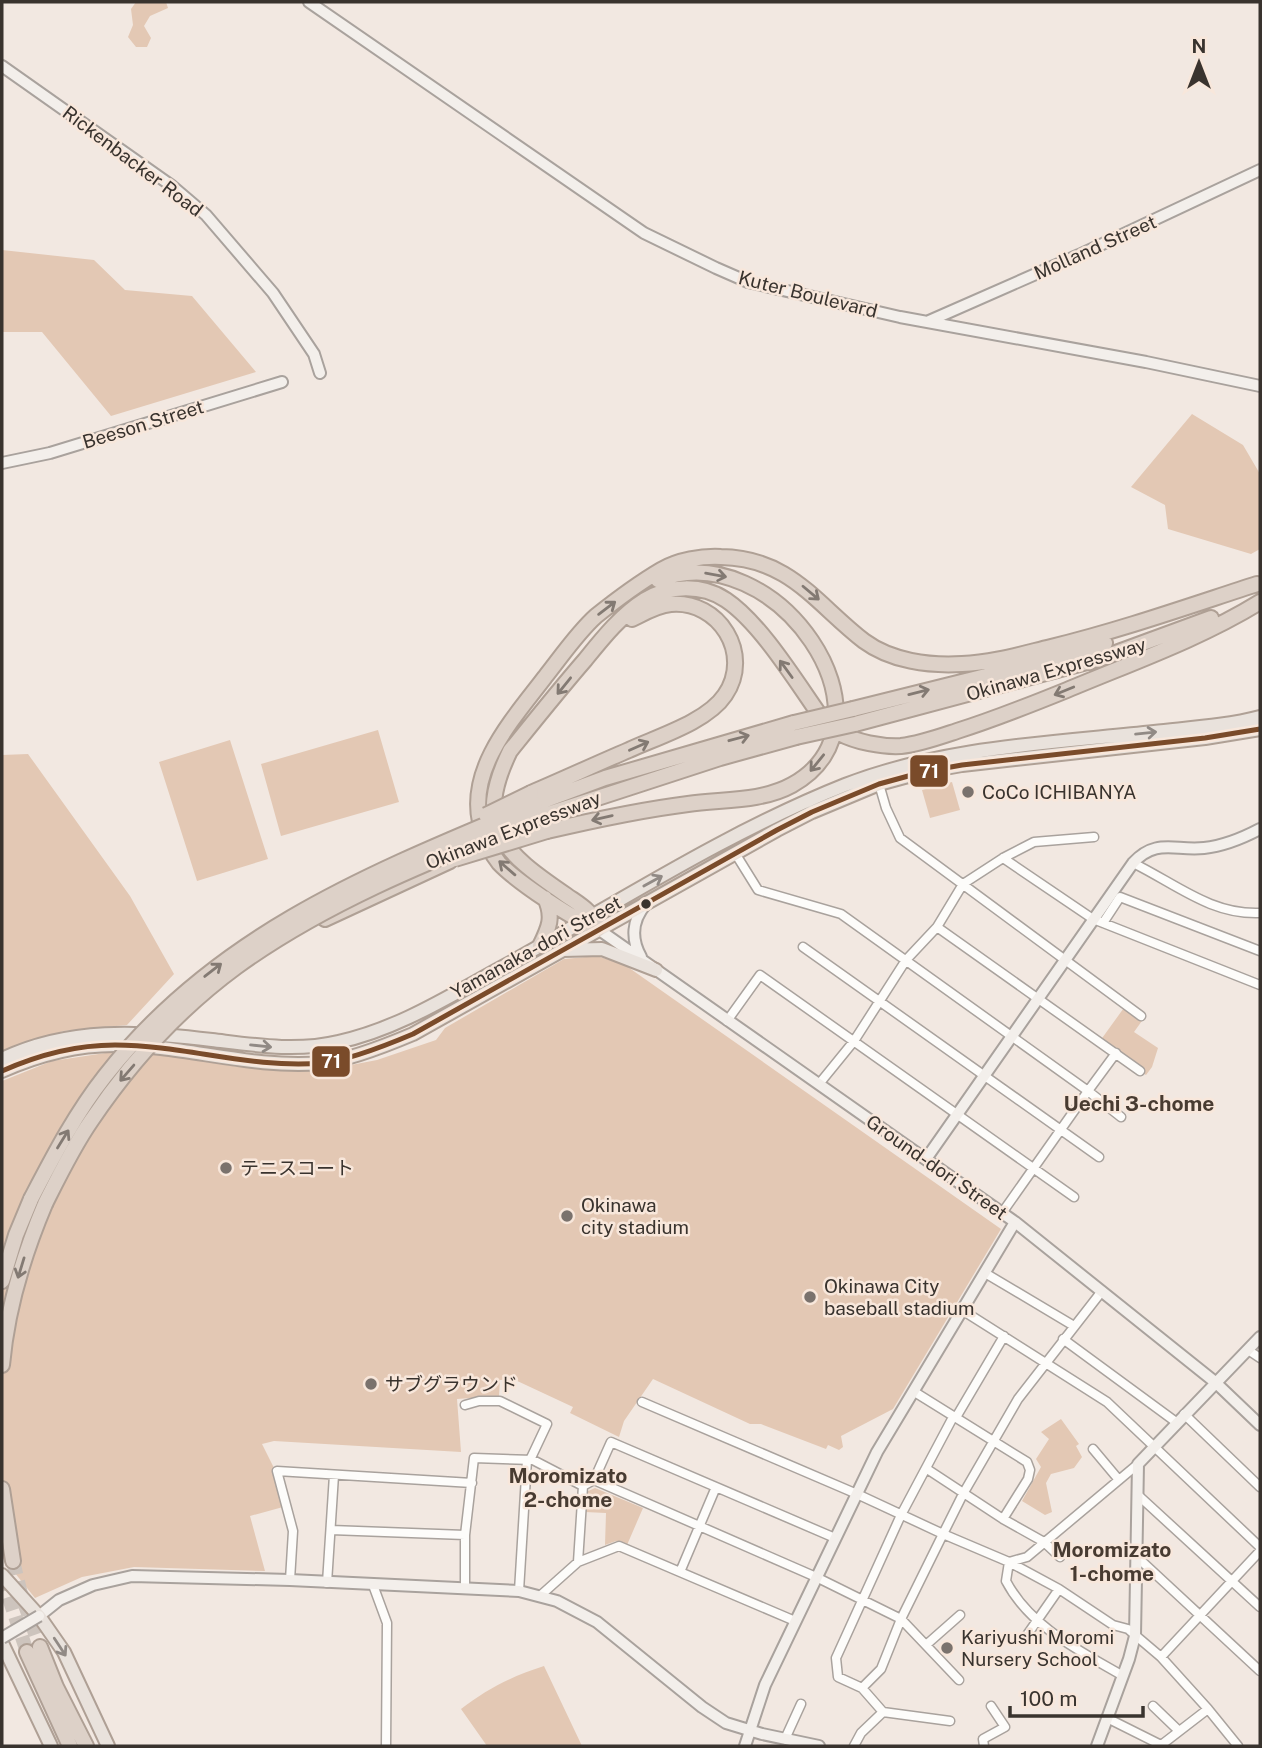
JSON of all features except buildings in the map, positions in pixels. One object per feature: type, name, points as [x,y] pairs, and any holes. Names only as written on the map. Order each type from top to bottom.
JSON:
[{"type":"highway","points":[[591,922],[544,896],[499,863],[484,840],[478,811],[479,790],[486,764],[510,724],[594,618],[663,569],[693,559],[722,556],[752,561],[782,572],[809,590],[866,642],[892,655],[924,664],[963,664],[1007,658],[1259,588]]},
{"type":"highway","points":[[274,943],[450,861],[547,831],[611,816],[765,795],[791,786],[815,769],[828,749],[835,720],[835,696],[818,650],[778,604],[752,585],[727,576],[699,572],[667,576],[628,593]]},
{"type":"highway","points":[[591,922],[513,855],[499,836],[493,816],[493,794],[510,751],[607,633],[645,600],[667,590],[687,588],[707,591],[725,600],[758,631],[826,724],[839,733],[873,744],[900,746],[923,742],[1004,716],[1185,640],[1260,602]]},
{"type":"highway","name":"Okinawa Expressway","points":[[2,1365],[10,1309],[19,1273],[38,1202],[56,1150],[104,1077],[166,1009],[228,958],[266,932],[434,840],[605,778],[854,716],[1097,646],[1259,588]]},
{"type":"highway","points":[[535,805],[709,711],[724,696],[734,678],[734,656],[729,635],[718,619],[705,610],[688,604],[669,604],[650,609],[607,633]]},
{"type":"highway","name":"Okinawa Expressway","points":[[2,1281],[16,1235],[89,1122],[151,1045],[205,992],[274,943],[355,897],[442,856],[535,805]]},
{"type":"highway","points":[[540,946],[550,927],[551,917],[544,896]]},
{"type":"highway","points":[[2,1489],[13,1561]]},
{"type":"highway","points":[[70,1746],[33,1650],[56,1687],[86,1746]]},
{"type":"main road","name":"Yamanaka-dori Street","points":[[2,1071],[57,1051],[117,1045],[279,1065],[325,1063],[413,1034],[555,952],[591,922],[764,821],[844,786],[877,774],[960,754],[1203,727],[1260,717]]},
{"type":"main road","name":"Yamanaka-dori Street","points":[[2,1059],[39,1045],[94,1034],[150,1033],[269,1047],[303,1047],[339,1042],[428,1008],[540,946],[650,899],[812,812],[879,784],[962,765],[1205,738],[1260,729]]},
{"type":"main road","points":[[555,952],[602,949],[656,970]]},
{"type":"main road","points":[[2,1575],[39,1616],[64,1652],[108,1746]]},
{"type":"main road","points":[[2,1641],[51,1746]]},
{"type":"street","name":"Kuter Boulevard","points":[[309,2],[644,233],[748,282],[900,317],[1260,386]]},
{"type":"street","name":"Rickenbacker Road","points":[[2,66],[141,163],[206,215],[272,293],[314,354],[320,373]]},
{"type":"street","name":"Molland Street","points":[[929,321],[1079,255],[1260,170]]},
{"type":"street","name":"Beeson Street","points":[[2,463],[50,453],[282,382]]},
{"type":"street","points":[[879,784],[886,808],[900,838],[1141,1016]]},
{"type":"street","points":[[1098,921],[1133,863],[1143,852],[1152,848],[1218,846],[1260,829]]},
{"type":"street","points":[[819,1084],[854,1041],[906,960],[937,927],[963,884],[1034,842],[1094,837]]},
{"type":"street","points":[[735,853],[758,890],[841,914],[1121,1117]]},
{"type":"street","points":[[1003,858],[1098,921],[1260,985]]},
{"type":"street","points":[[1133,863],[1224,911],[1260,913]]},
{"type":"street","points":[[926,1159],[1065,960],[1120,897],[1260,951]]},
{"type":"street","points":[[643,961],[636,946],[634,928],[642,908],[650,899]]},
{"type":"street","name":"Ground-dori Street","points":[[591,922],[727,1021],[1015,1222],[1215,1382],[1260,1425]]},
{"type":"street","points":[[937,927],[1140,1071]]},
{"type":"street","points":[[803,947],[1099,1157]]},
{"type":"street","points":[[727,1021],[760,975],[1074,1197]]},
{"type":"street","points":[[1002,1213],[1116,1053]]},
{"type":"street","points":[[748,1742],[765,1685],[877,1452],[1015,1222]]},
{"type":"street","points":[[985,1273],[1074,1326]]},
{"type":"street","points":[[862,1688],[881,1669],[901,1619],[963,1494],[1018,1399],[1102,1291]]},
{"type":"street","points":[[962,1310],[1107,1402],[1260,1549],[1161,1657]]},
{"type":"street","points":[[950,1721],[883,1712],[862,1688],[838,1677],[835,1665],[861,1599],[901,1516],[955,1417],[1004,1336]]},
{"type":"street","points":[[1010,1562],[1027,1557],[1138,1464],[1260,1337]]},
{"type":"street","points":[[1063,1339],[1180,1418],[1260,1487]]},
{"type":"street","points":[[1248,1350],[1260,1358]]},
{"type":"street","points":[[913,1391],[1027,1462],[1030,1470],[1028,1479],[1003,1519]]},
{"type":"street","points":[[465,1405],[479,1401],[500,1401],[547,1424],[529,1460],[519,1591]]},
{"type":"street","points":[[642,1402],[1010,1562],[1059,1589],[1113,1625],[1128,1629],[1161,1657],[1209,1709],[1238,1746]]},
{"type":"street","points":[[583,1486],[594,1480],[611,1442],[835,1538]]},
{"type":"street","points":[[1093,1449],[1119,1480]]},
{"type":"street","points":[[465,1588],[465,1535],[474,1458],[529,1460],[583,1486]]},
{"type":"street","points":[[1097,1746],[1135,1636],[1138,1464]]},
{"type":"street","points":[[927,1469],[1003,1519],[1044,1542],[1060,1557]]},
{"type":"street","points":[[290,1580],[293,1531],[277,1471],[472,1483]]},
{"type":"street","points":[[327,1583],[334,1475]]},
{"type":"street","points":[[594,1480],[816,1577],[901,1619],[959,1680]]},
{"type":"street","points":[[578,1562],[583,1486]]},
{"type":"street","points":[[680,1572],[716,1487]]},
{"type":"street","points":[[1139,1496],[1260,1607]]},
{"type":"street","points":[[331,1530],[465,1535]]},
{"type":"street","points":[[541,1595],[578,1562],[619,1546],[795,1621]]},
{"type":"street","points":[[1136,1556],[1260,1671]]},
{"type":"street","points":[[1010,1562],[1006,1581],[1013,1595],[1038,1622],[1092,1659],[1123,1676]]},
{"type":"street","points":[[2,1641],[68,1596],[121,1577],[158,1575],[519,1591],[541,1595],[572,1607],[597,1622],[748,1742],[785,1739],[819,1746]]},
{"type":"street","points":[[373,1585],[387,1623],[386,1746]]},
{"type":"street","points":[[1027,1635],[1059,1589]]},
{"type":"street","points":[[926,1645],[960,1615]]},
{"type":"street","points":[[785,1739],[801,1704]]},
{"type":"street","points":[[984,1746],[983,1739],[1005,1727],[991,1706]]},
{"type":"street","points":[[1153,1706],[1179,1731]]},
{"type":"street","points":[[1107,1718],[1161,1746],[1209,1709]]},
{"type":"street","points":[[854,1746],[861,1733],[883,1712]]},
{"type":"shaded area","points":[[136,2],[166,2],[168,8],[150,16],[144,26],[151,38],[147,47],[136,47],[128,37],[133,25],[131,9]]},
{"type":"shaded area","points":[[2,250],[94,260],[125,290],[192,296],[256,372],[111,416],[42,332],[2,332]]},
{"type":"shaded area","points":[[1192,414],[1243,445],[1260,474],[1260,549],[1251,554],[1168,529],[1165,505],[1131,487]]},
{"type":"shaded area","points":[[378,730],[399,802],[281,836],[261,764]]},
{"type":"shaded area","points":[[230,740],[268,859],[197,881],[159,762]]},
{"type":"shaded area","points":[[28,754],[130,896],[174,974],[127,1025],[63,1031],[2,1055],[2,755]]},
{"type":"shaded area","points":[[952,782],[960,810],[930,818],[922,790]]},
{"type":"shaded area","points":[[597,956],[625,965],[1001,1229],[893,1409],[841,1436],[843,1447],[839,1450],[828,1445],[826,1449],[761,1424],[750,1424],[653,1379],[624,1421],[619,1437],[570,1413],[573,1407],[513,1379],[500,1380],[499,1396],[457,1399],[461,1452],[274,1441],[262,1444],[276,1472],[283,1507],[250,1516],[265,1571],[134,1567],[82,1577],[35,1598],[2,1557],[2,1081],[52,1061],[112,1052],[169,1056],[239,1067],[325,1070],[377,1060],[436,1040],[445,1028],[564,959]]},
{"type":"shaded area","points":[[1126,1005],[1144,1018],[1134,1032],[1158,1048],[1152,1067],[1146,1075],[1100,1041]]},
{"type":"shaded area","points":[[1061,1419],[1079,1444],[1076,1446],[1082,1457],[1074,1468],[1051,1474],[1046,1483],[1052,1512],[1045,1515],[1022,1501],[1041,1467],[1036,1459],[1049,1439],[1041,1432]]},
{"type":"shaded area","points":[[595,1488],[643,1508],[627,1545],[616,1541],[605,1545],[606,1513],[585,1512],[586,1492]]},
{"type":"shaded area","points":[[544,1666],[582,1746],[487,1746],[461,1709],[500,1684]]},
{"type":"tunnel","points":[[13,1561],[21,1594],[40,1647]]},
{"type":"tunnel","points":[[2,1577],[27,1652]]},
{"type":"transit line","name":"71","points":[[2,1071],[57,1052],[100,1045],[141,1046],[269,1063],[322,1063],[344,1059],[413,1034],[777,830],[879,784],[962,765],[1205,738],[1260,729]]},
{"type":"place","name":"CoCo ICHIBANYA","points":[[968,792]]},
{"type":"place","name":"テニスコート","points":[[226,1168]]},
{"type":"place","name":"Okinawa city stadium","points":[[567,1216]]},
{"type":"place","name":"Okinawa City baseball stadium","points":[[810,1297]]},
{"type":"place","name":"サブグラウンド","points":[[371,1384]]},
{"type":"place","name":"Kariyushi Moromi Nursery School","points":[[947,1648]]},
{"type":"district","name":"Uechi 3-chome","points":[[1139,1103]]},
{"type":"district","name":"Moromizato 2-chome","points":[[568,1487]]},
{"type":"district","name":"Moromizato 1-chome","points":[[1112,1561]]}]
